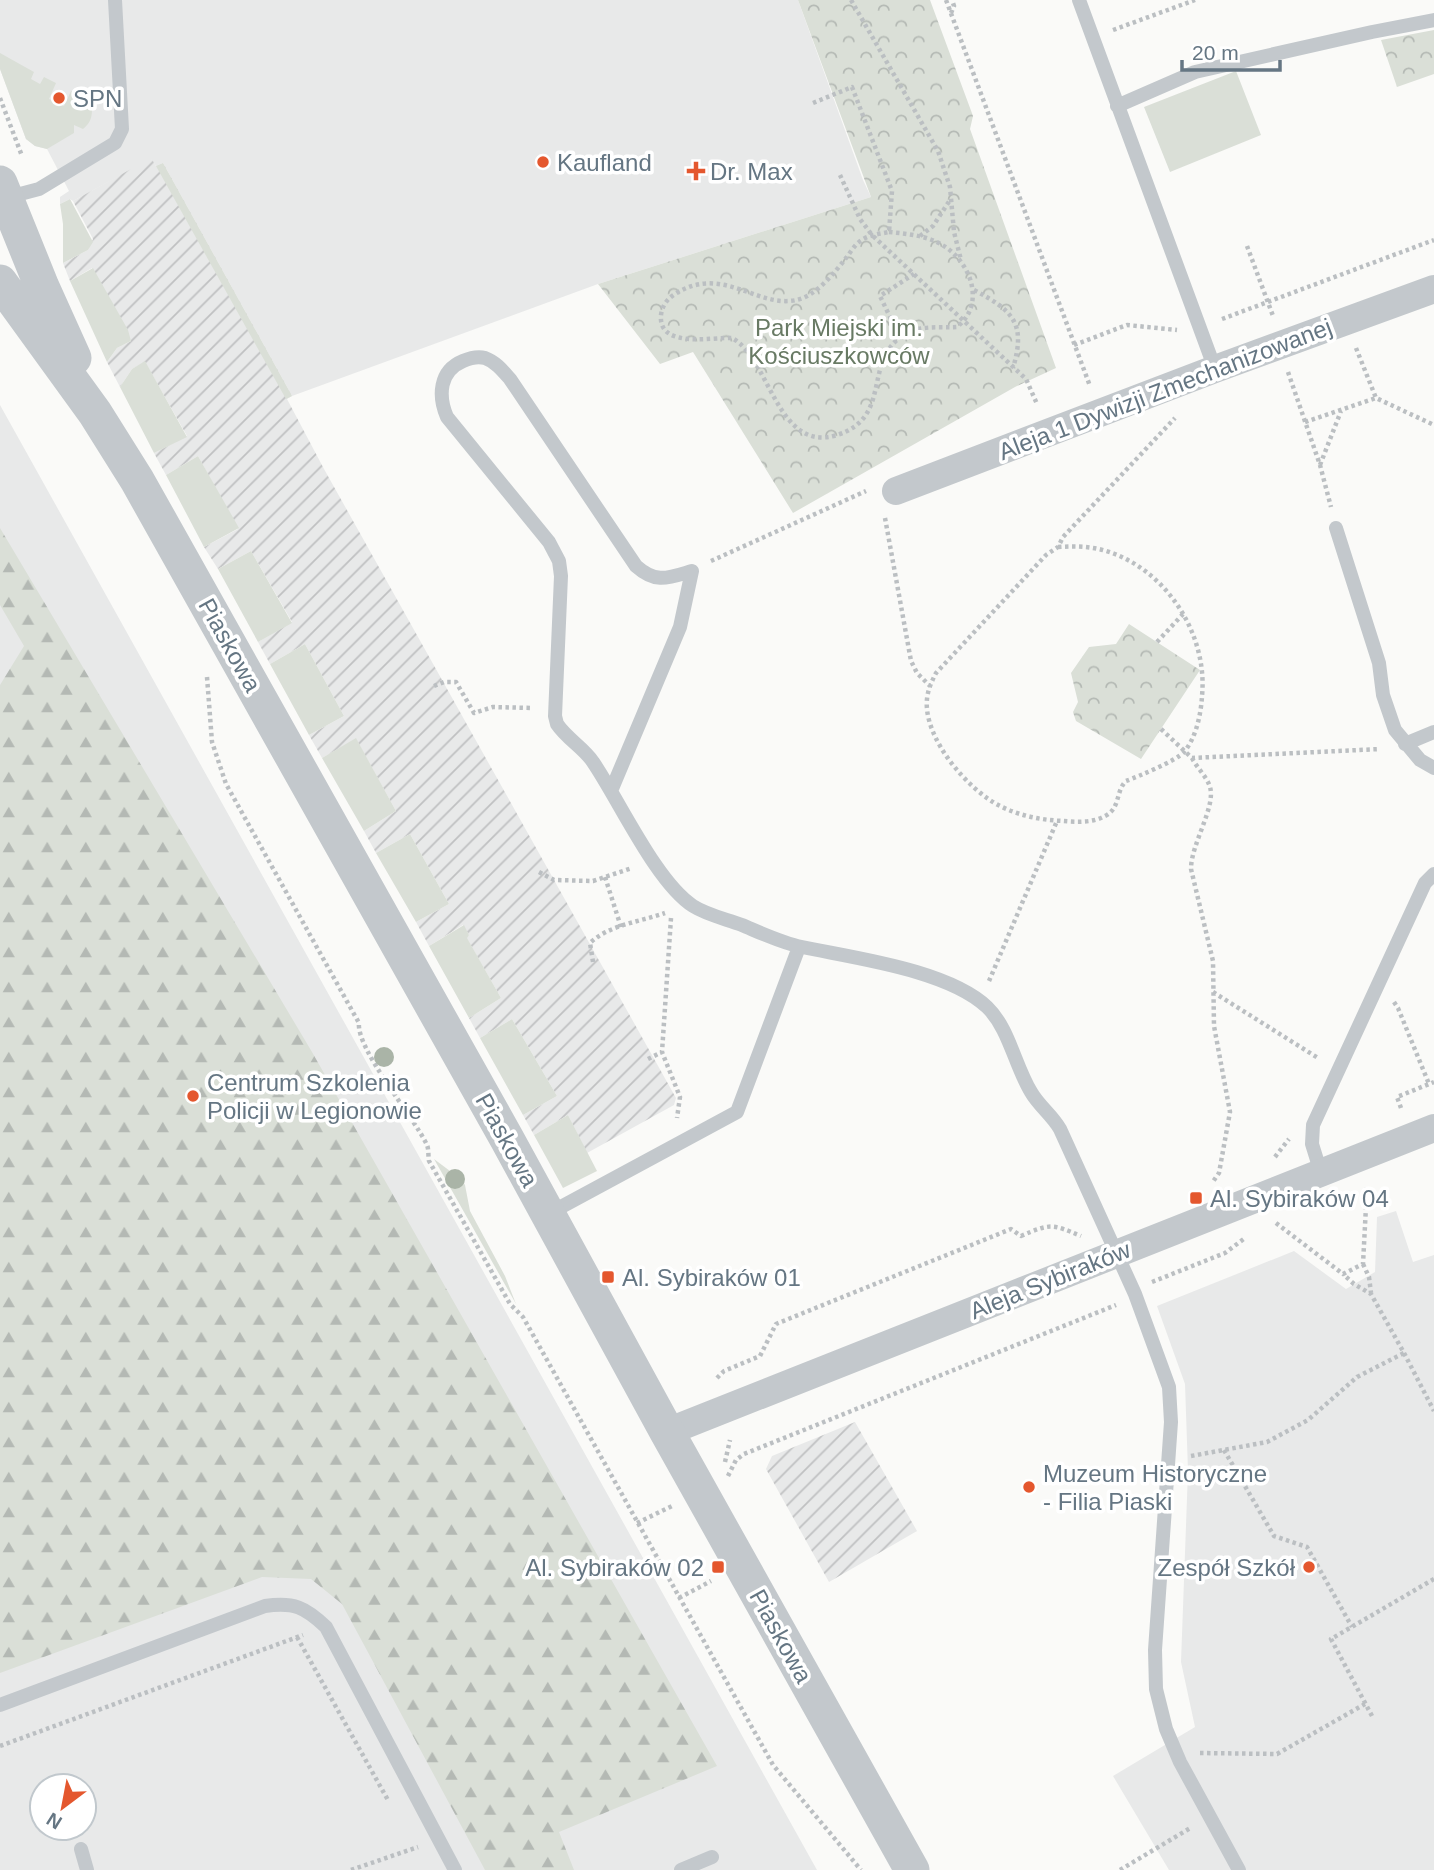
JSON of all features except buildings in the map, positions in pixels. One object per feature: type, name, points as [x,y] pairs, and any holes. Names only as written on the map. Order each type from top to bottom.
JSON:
[{"type":"street","name":"Piaskowa","points":[[2,194],[95,413]]},
{"type":"street","name":"Piaskowa","points":[[0,282],[95,413],[192,576],[912,1870]]},
{"type":"street","name":"Aleja 1 Dywizji Zmechanizowanej","points":[[887,489],[1434,289]]},
{"type":"street","name":"Aleja Sybiraków","points":[[667,1432],[1111,1241],[1321,1172],[1434,1128]]},
{"type":"lane","points":[[2,194],[39,189],[114,143],[122,129],[115,0]]},
{"type":"lane","points":[[1079,0],[1215,369]]},
{"type":"lane","points":[[1117,106],[1195,72],[1434,20]]},
{"type":"lane","points":[[611,791],[680,627],[692,572],[662,580],[645,575],[636,566],[500,367],[480,357],[460,362],[443,380],[440,393],[447,417],[549,542],[559,561],[561,576],[555,716],[561,730],[591,759],[653,860],[672,887],[696,908],[799,947],[842,954],[920,974],[951,985],[979,1001],[988,1008],[1008,1039],[1030,1091],[1051,1114],[1060,1129],[1111,1241],[1169,1387],[1171,1413],[1154,1674],[1166,1729],[1180,1762],[1239,1870]]},
{"type":"lane","points":[[1336,528],[1379,663],[1383,695],[1395,730],[1420,760],[1434,768]]},
{"type":"lane","points":[[1405,744],[1434,732]]},
{"type":"lane","points":[[1321,1172],[1312,1144],[1314,1125],[1425,883],[1434,874]]},
{"type":"lane","points":[[547,1214],[737,1112],[799,947]]},
{"type":"lane","points":[[0,1705],[265,1606],[285,1603],[308,1610],[326,1627],[455,1870]]},
{"type":"lane","points":[[81,1849],[87,1870]]},
{"type":"lane","points":[[681,1870],[712,1857]]},
{"type":"path","points":[[851,0],[938,150],[946,172],[961,261],[974,290],[998,304],[1017,327],[1020,340],[1013,368]]},
{"type":"path","points":[[946,0],[1100,413]]},
{"type":"path","points":[[951,13],[954,6],[952,0]]},
{"type":"path","points":[[1109,31],[1195,0]]},
{"type":"path","points":[[813,103],[852,87],[892,191],[889,232]]},
{"type":"path","points":[[0,98],[22,157]]},
{"type":"path","points":[[840,174],[860,219],[872,235],[1026,379],[1049,432]]},
{"type":"path","points":[[920,236],[933,226],[951,200]]},
{"type":"path","points":[[961,261],[947,248],[920,236],[889,232],[872,235],[859,242],[827,279],[803,298],[778,300],[726,284],[694,285],[671,296],[664,304],[661,321],[665,330],[680,339],[725,337],[739,342],[764,377],[785,416],[811,435],[824,437],[838,435],[851,428],[870,410],[876,396],[880,364],[900,338],[921,328],[957,327],[968,316],[974,290]]},
{"type":"path","points":[[1074,345],[1127,325],[1191,331],[1434,240]]},
{"type":"path","points":[[1247,246],[1284,344],[1287,367],[1320,465],[1336,528]]},
{"type":"path","points":[[900,338],[880,296],[914,274]]},
{"type":"path","points":[[1354,342],[1376,398],[1434,425]]},
{"type":"path","points":[[1305,422],[1376,398]]},
{"type":"path","points":[[1320,465],[1341,410]]},
{"type":"path","points":[[1058,547],[1094,548],[1124,558],[1158,582],[1183,614],[1198,645],[1203,684],[1198,721],[1184,751],[1126,781],[1121,786],[1115,809],[1105,817],[1081,822],[1022,815],[999,805],[964,779],[935,734],[927,701],[930,686],[945,663],[1046,555],[1058,547],[1063,537],[1180,412]]},
{"type":"path","points":[[692,572],[698,566],[872,488],[887,489],[911,661],[917,673],[930,686]]},
{"type":"path","points":[[1157,642],[1183,614]]},
{"type":"path","points":[[206,664],[212,742],[223,776],[359,1023],[359,1031],[367,1047],[396,1099],[406,1108],[428,1149],[429,1161],[510,1304],[523,1317],[773,1765],[861,1870]]},
{"type":"path","points":[[434,686],[444,682],[456,682],[474,713],[493,706],[555,708]]},
{"type":"path","points":[[1161,729],[1192,758],[1211,790],[1212,799],[1191,856],[1191,869],[1213,961],[1214,1026],[1230,1112],[1219,1173],[1205,1192],[1217,1188]]},
{"type":"path","points":[[1192,758],[1372,750],[1405,744]]},
{"type":"path","points":[[979,1001],[1057,821]]},
{"type":"path","points":[[539,872],[554,880],[593,881],[605,877],[621,927]]},
{"type":"path","points":[[593,962],[590,943],[610,929],[674,910],[669,922],[662,1052],[680,1097],[674,1146]]},
{"type":"path","points":[[1380,984],[1398,1008],[1432,1083],[1397,1097],[1403,1113]]},
{"type":"path","points":[[1213,992],[1340,1072]]},
{"type":"path","points":[[648,1059],[662,1052]]},
{"type":"path","points":[[1273,1160],[1296,1130],[1314,1125]]},
{"type":"path","points":[[1368,1175],[1363,1264],[1369,1277],[1371,1293],[1434,1411]]},
{"type":"path","points":[[1272,1218],[1354,1284],[1371,1293]]},
{"type":"path","points":[[715,1380],[723,1371],[760,1356],[776,1324],[1011,1230],[1021,1236],[1046,1225],[1060,1227],[1084,1237],[1111,1241]]},
{"type":"path","points":[[1144,1285],[1229,1251],[1248,1235]]},
{"type":"path","points":[[1343,1274],[1363,1264]]},
{"type":"path","points":[[730,1440],[724,1459],[727,1478],[736,1460],[744,1454],[1122,1303]]},
{"type":"path","points":[[1166,1461],[1267,1442],[1308,1420],[1357,1377],[1405,1353]]},
{"type":"path","points":[[1224,1450],[1274,1536],[1307,1548],[1352,1627]]},
{"type":"path","points":[[637,1523],[668,1506],[679,1505]]},
{"type":"path","points":[[1372,1716],[1331,1639],[1434,1579]]},
{"type":"path","points":[[679,1598],[713,1580]]},
{"type":"path","points":[[0,1746],[326,1627]]},
{"type":"path","points":[[297,1637],[395,1813]]},
{"type":"path","points":[[1198,1753],[1277,1754],[1365,1704]]},
{"type":"path","points":[[1120,1870],[1211,1816]]},
{"type":"path","points":[[408,1836],[421,1859]]},
{"type":"path","points":[[351,1870],[438,1838]]},
{"type":"shaded area","points":[[0,0],[798,0],[871,197],[598,284],[292,396],[163,163],[156,166],[151,159],[73,201],[70,199],[60,204],[60,197],[69,191],[47,149],[35,146],[26,139],[0,69]]},
{"type":"shaded area","points":[[151,158],[156,166],[163,163],[292,396],[287,399],[324,469],[676,1098],[674,1105],[587,1153],[568,1115],[534,1135],[523,1115],[557,1096],[512,1019],[480,1038],[469,1018],[501,998],[466,937],[469,935],[463,925],[429,946],[416,922],[449,904],[410,834],[376,853],[364,831],[396,811],[356,739],[322,758],[309,735],[344,716],[305,644],[270,664],[258,642],[292,622],[251,551],[218,569],[204,547],[238,529],[198,456],[166,475],[154,453],[187,436],[145,362],[132,369],[120,387],[107,362],[117,348],[131,341],[92,268],[70,281],[63,263],[88,250],[93,239],[73,201]]},
{"type":"shaded area","name":"Centrum Szkolenia Policji w Legionowie","points":[[0,405],[817,1870],[0,1870]]},
{"type":"shaded area","name":"Zespół Szkół","points":[[1396,1211],[1413,1262],[1434,1255],[1434,1870],[1169,1870],[1113,1776],[1195,1727],[1181,1662],[1188,1471],[1185,1384],[1157,1306],[1294,1251],[1346,1289],[1375,1272],[1377,1217]]},
{"type":"shaded area","points":[[855,1422],[917,1531],[829,1582],[766,1469],[772,1456]]},
{"type":"green space","name":"Park Miejski im. Kościuszkowców","points":[[798,0],[930,0],[973,116],[970,129],[1056,368],[1015,387],[793,513],[693,352],[660,364],[598,284],[871,197]]},
{"type":"green space","points":[[1434,30],[1434,74],[1397,87],[1381,40]]},
{"type":"green space","points":[[0,53],[34,72],[31,79],[40,84],[44,77],[56,83],[49,99],[64,106],[71,91],[92,102],[89,123],[83,129],[74,125],[74,133],[47,149],[35,146],[26,139],[0,69]]},
{"type":"green space","points":[[1236,71],[1261,135],[1170,172],[1144,107]]},
{"type":"green space","points":[[163,163],[292,396],[286,399],[156,166]]},
{"type":"green space","points":[[70,199],[93,242],[88,250],[63,263],[60,204]]},
{"type":"green space","points":[[93,268],[128,330],[131,341],[117,348],[107,362],[70,281]]},
{"type":"green space","points":[[145,361],[187,437],[154,453],[120,387],[132,369]]},
{"type":"green space","points":[[198,456],[239,528],[204,547],[166,475]]},
{"type":"green space","name":"Centrum Szkolenia Policji w Legionowie","points":[[0,528],[312,1052],[717,1766],[559,1832],[574,1870],[485,1870],[342,1604],[311,1579],[262,1577],[0,1673],[0,685],[24,646],[0,605]]},
{"type":"green space","points":[[251,551],[292,623],[258,642],[218,569]]},
{"type":"green space","points":[[1129,624],[1200,670],[1141,759],[1076,721],[1073,712],[1078,702],[1071,673],[1089,647],[1116,644]]},
{"type":"green space","points":[[305,644],[344,716],[309,735],[270,664]]},
{"type":"green space","points":[[356,738],[396,811],[364,831],[322,758]]},
{"type":"green space","points":[[410,834],[449,904],[416,922],[376,853]]},
{"type":"green space","points":[[464,925],[469,935],[467,938],[501,998],[469,1018],[429,946]]},
{"type":"green space","points":[[512,1019],[557,1096],[523,1115],[480,1038]]},
{"type":"green space","points":[[568,1115],[597,1171],[563,1188],[534,1135]]},
{"type":"green space","points":[[434,1159],[465,1185],[470,1211],[505,1276],[516,1304]]},
{"type":"place","name":"SPN","points":[[59,98]]},
{"type":"place","name":"Kaufland","points":[[543,162]]},
{"type":"place","name":"Dr. Max","points":[[696,171]]},
{"type":"place","name":"Centrum Szkolenia Policji w Legionowie","points":[[193,1096]]},
{"type":"place","name":"Al. Sybiraków 04","points":[[1196,1198]]},
{"type":"place","name":"Al. Sybiraków 01","points":[[608,1277]]},
{"type":"place","name":"Muzeum Historyczne - Filia Piaski","points":[[1029,1487]]},
{"type":"place","name":"Al. Sybiraków 02","points":[[718,1567]]},
{"type":"place","name":"Zespół Szkół","points":[[1309,1567]]}]
